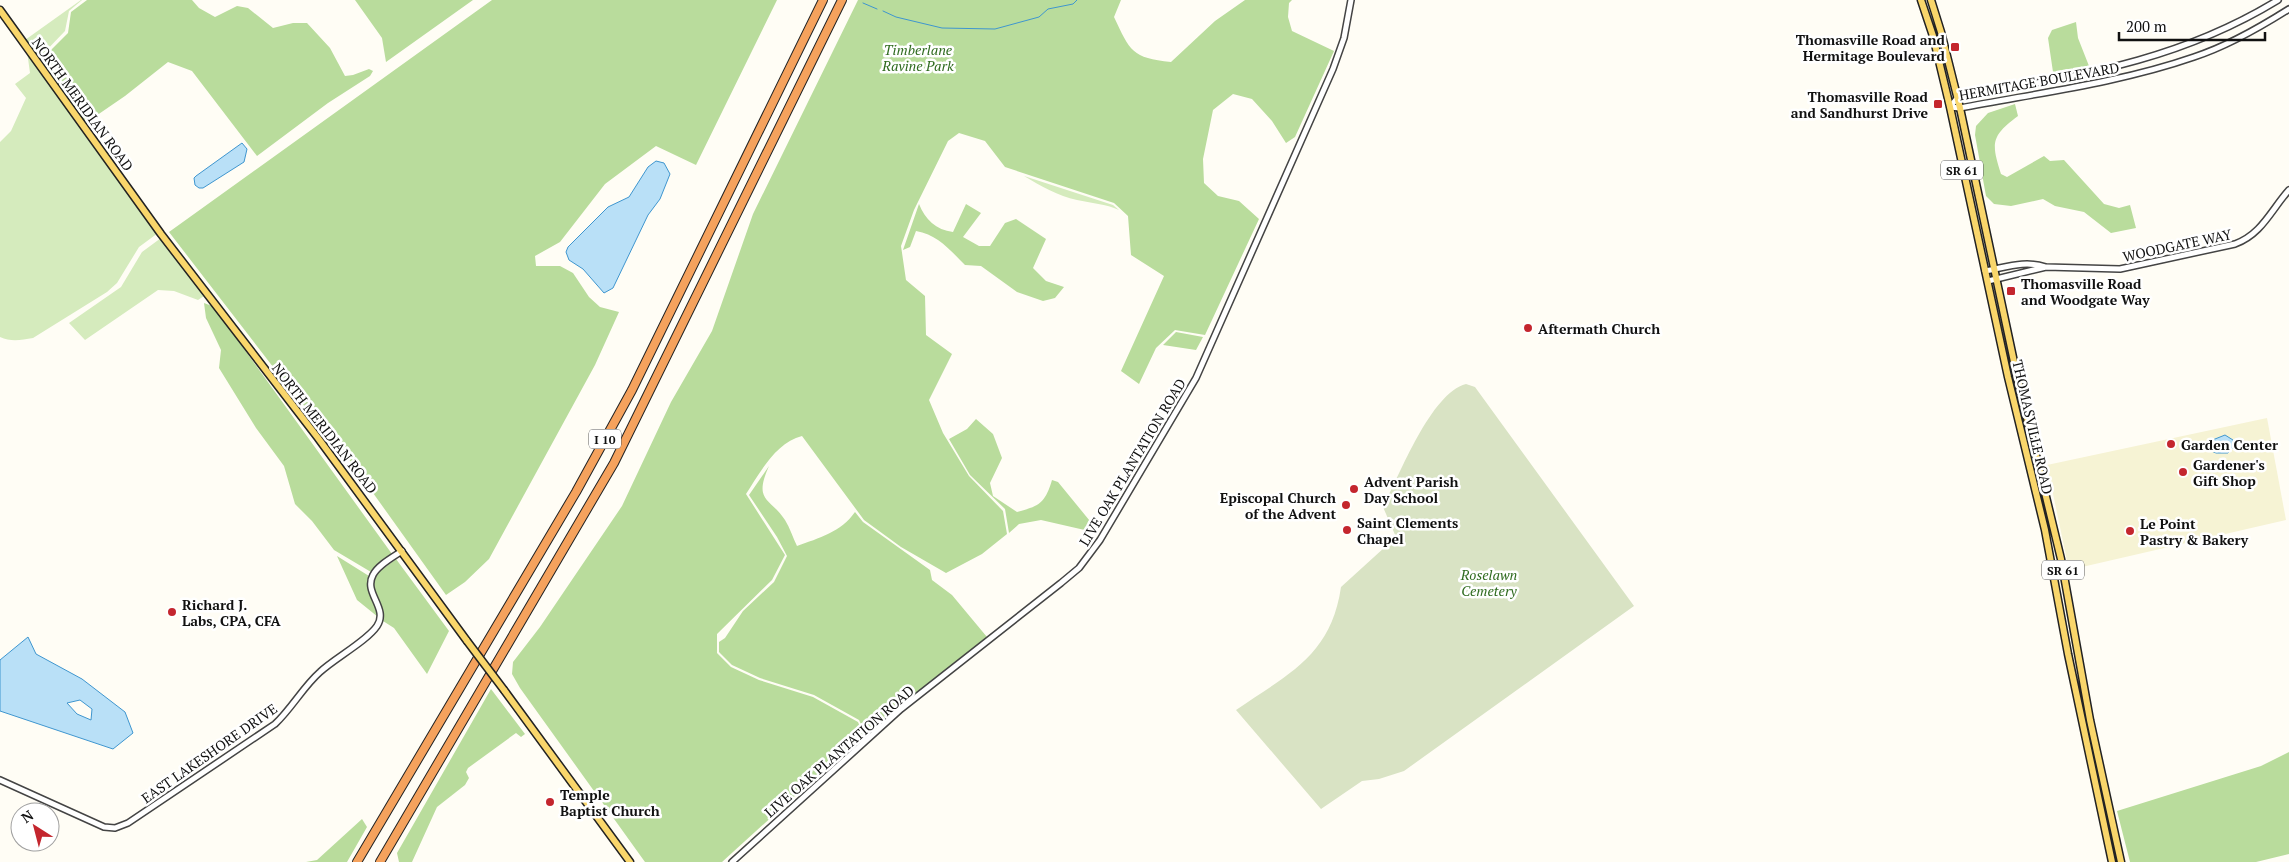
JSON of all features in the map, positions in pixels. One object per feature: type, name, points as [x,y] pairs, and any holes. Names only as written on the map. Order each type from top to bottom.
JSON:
[{"type":"highway","name":"I 10","points":[[357,862],[576,492],[632,390],[823,0]]},
{"type":"highway","name":"I 10","points":[[380,862],[614,463],[842,0]]},
{"type":"main road","name":"THOMASVILLE ROAD","points":[[1921,0],[1933,36],[1950,107],[2046,537],[2075,689],[2112,862]]},
{"type":"main road","name":"THOMASVILLE ROAD","points":[[1931,0],[1958,98],[2019,384],[2061,559],[2096,748],[2121,862]]},
{"type":"main road","name":"NORTH MERIDIAN ROAD","points":[[0,10],[208,297],[402,550],[630,862]]},
{"type":"main road","points":[[2063,625],[2072,623]]},
{"type":"main road","points":[[2075,689],[2084,687]]},
{"type":"main road","points":[[2088,749],[2096,748]]},
{"type":"street","name":"LIVE OAK PLANTATION ROAD","points":[[732,862],[901,709],[1061,584],[1078,568],[1100,540],[1184,400],[1210,348],[1333,69],[1344,38],[1351,0]]},
{"type":"street","name":"HERMITAGE BOULEVARD","points":[[1950,107],[1958,98],[2113,68],[2152,57],[2221,32],[2278,0]]},
{"type":"street","name":"HERMITAGE BOULEVARD","points":[[1950,107],[1960,108],[2114,79],[2175,64],[2236,39],[2289,9]]},
{"type":"street","name":"WOODGATE WAY","points":[[1988,281],[2046,267],[2120,269],[2245,241],[2260,229],[2289,190]]},
{"type":"street","name":"WOODGATE WAY","points":[[1986,271],[2023,263],[2033,263],[2046,267]]},
{"type":"street","name":"EAST LAKESHORE DRIVE","points":[[0,780],[104,827],[116,828],[128,823],[275,724],[287,713],[320,671],[373,630],[380,621],[381,614],[371,590],[372,576],[381,566],[402,550]]},
{"type":"shaded area","points":[[2267,418],[2286,520],[2069,570],[2047,465]]},
{"type":"green space","points":[[81,0],[69,11],[65,31],[42,55],[42,58],[88,121],[91,122],[86,125],[25,40]]},
{"type":"green space","points":[[87,0],[192,0],[199,8],[215,17],[237,6],[248,8],[273,28],[293,23],[307,23],[330,48],[345,76],[369,69],[373,71],[370,76],[328,103],[257,156],[192,71],[168,62],[125,96],[90,120],[44,57],[68,33],[71,12]]},
{"type":"green space","points":[[355,0],[473,0],[386,62],[382,38]]},
{"type":"green space","points":[[492,0],[777,0],[696,165],[656,146],[605,184],[560,242],[535,256],[536,266],[560,266],[573,273],[589,297],[600,307],[619,312],[595,365],[489,559],[465,582],[446,595],[333,437],[297,398],[169,232]]},
{"type":"green space","name":"Timberlane Ravine Park","points":[[858,0],[1121,0],[1114,17],[1129,45],[1140,55],[1171,62],[1215,21],[1245,0],[1292,0],[1289,3],[1288,17],[1292,31],[1334,51],[1295,137],[1286,143],[1272,121],[1252,99],[1233,94],[1213,110],[1203,159],[1204,183],[1218,196],[1239,201],[1259,219],[1205,335],[1175,330],[1156,348],[1139,384],[1121,371],[1164,276],[1131,255],[1128,216],[1114,203],[1005,167],[985,141],[959,133],[948,141],[914,210],[901,246],[906,280],[925,296],[926,335],[952,354],[929,400],[943,433],[969,476],[1003,511],[1007,534],[982,554],[946,573],[901,547],[864,520],[802,436],[793,439],[776,452],[746,494],[785,555],[772,580],[717,634],[717,653],[731,667],[759,680],[813,697],[858,722],[863,734],[722,862],[645,862],[520,688],[512,674],[513,662],[540,627],[622,506],[671,402],[712,331],[753,214]]},
{"type":"green space","points":[[2076,22],[2078,38],[2089,66],[2053,72],[2048,38],[2052,30]]},
{"type":"green space","points":[[27,51],[158,233],[139,247],[117,283],[107,292],[33,338],[12,340],[0,337],[0,142],[11,131],[26,98],[15,84],[30,73]]},
{"type":"green space","points":[[2015,104],[2018,116],[2003,129],[1996,141],[1996,155],[2001,174],[2007,177],[2044,156],[2050,161],[2064,160],[2104,204],[2119,208],[2130,205],[2136,228],[2111,233],[2084,212],[2055,206],[2043,199],[2011,206],[1994,204],[1986,196],[1975,135],[1976,126],[1988,113]]},
{"type":"green space","points":[[1024,176],[1113,205],[1119,210],[1063,196]]},
{"type":"green space","points":[[919,204],[924,214],[932,223],[941,229],[953,232],[966,204],[981,213],[963,237],[979,246],[990,246],[1005,223],[1016,219],[1046,239],[1033,268],[1046,281],[1064,287],[1055,298],[1043,301],[1017,292],[981,266],[965,265],[937,240],[916,231],[910,247],[903,250]]},
{"type":"green space","points":[[161,238],[204,296],[198,300],[174,291],[158,290],[85,340],[69,323],[121,287],[142,252]]},
{"type":"green space","points":[[204,303],[212,306],[226,324],[392,554],[371,572],[334,550],[312,521],[295,504],[284,466],[256,428],[219,368],[221,350],[206,318]]},
{"type":"green space","points":[[1176,332],[1203,337],[1196,350],[1163,345]]},
{"type":"green space","name":"Roselawn Cemetery","points":[[1466,384],[1475,387],[1634,606],[1404,771],[1379,779],[1362,781],[1321,809],[1236,710],[1289,673],[1317,647],[1328,630],[1336,611],[1341,587],[1396,537],[1383,507],[1418,436],[1429,418],[1441,402],[1453,391]]},
{"type":"green space","points":[[976,419],[993,434],[1002,458],[990,483],[993,496],[1017,512],[1031,508],[1044,499],[1052,480],[1058,482],[1094,526],[1089,531],[1041,520],[1019,524],[1009,533],[1005,509],[970,475],[949,439],[967,429]]},
{"type":"green space","points":[[769,466],[764,478],[763,493],[765,498],[785,520],[797,546],[821,537],[843,525],[855,512],[863,522],[930,570],[932,580],[952,595],[987,637],[860,740],[865,733],[859,720],[814,695],[760,678],[732,665],[719,652],[719,642],[725,638],[743,611],[774,582],[787,556],[777,537],[749,495]]},
{"type":"green space","points":[[337,556],[369,576],[369,587],[378,617],[357,600]]},
{"type":"green space","points":[[396,559],[449,631],[427,674],[394,628],[383,621],[382,609],[375,592],[374,580],[376,574]]},
{"type":"green space","points":[[491,689],[525,734],[521,737],[516,733],[468,768],[466,772],[469,778],[465,785],[437,807],[412,862],[399,862],[397,853]]},
{"type":"green space","points":[[2289,752],[2289,854],[2256,862],[2130,862],[2117,811],[2261,766]]},
{"type":"green space","points":[[362,819],[367,827],[347,862],[306,862],[317,860]]},
{"type":"water","points":[[242,143],[247,149],[244,162],[203,188],[195,185],[194,178],[196,176]]},
{"type":"water","points":[[656,161],[664,163],[670,174],[660,199],[648,215],[613,288],[604,293],[583,269],[569,260],[566,252],[568,247],[608,207],[629,197],[648,167]]},
{"type":"water","points":[[2225,435],[2233,440],[2234,447],[2228,453],[2216,453],[2205,448],[2205,443]]},
{"type":"water","points":[[28,637],[36,654],[82,679],[125,712],[133,733],[113,749],[0,711],[0,660]],"holes":[[[80,700],[92,709],[91,720],[77,714],[67,703]]]},
{"type":"waterway","points":[[883,11],[896,17],[942,28],[995,29],[1039,17],[1048,9],[1073,4],[1077,0]]},
{"type":"waterway","points":[[863,3],[877,9]]},
{"type":"place","name":"Thomasville Road and Hermitage Boulevard","points":[[1955,47]]},
{"type":"place","name":"Thomasville Road and Sandhurst Drive","points":[[1938,104]]},
{"type":"place","name":"Thomasville Road and Woodgate Way","points":[[2011,291]]},
{"type":"place","name":"Aftermath Church","points":[[1528,328]]},
{"type":"place","name":"Garden Center","points":[[2171,444]]},
{"type":"place","name":"Gardener's Gift Shop","points":[[2183,472]]},
{"type":"place","name":"Advent Parish Day School","points":[[1354,489]]},
{"type":"place","name":"Episcopal Church of the Advent","points":[[1346,505]]},
{"type":"place","name":"Saint Clements Chapel","points":[[1347,530]]},
{"type":"place","name":"Le Point Pastry & Bakery","points":[[2130,531]]},
{"type":"place","name":"Richard J. Labs, CPA, CFA","points":[[172,612]]},
{"type":"place","name":"Temple Baptist Church","points":[[550,802]]}]
